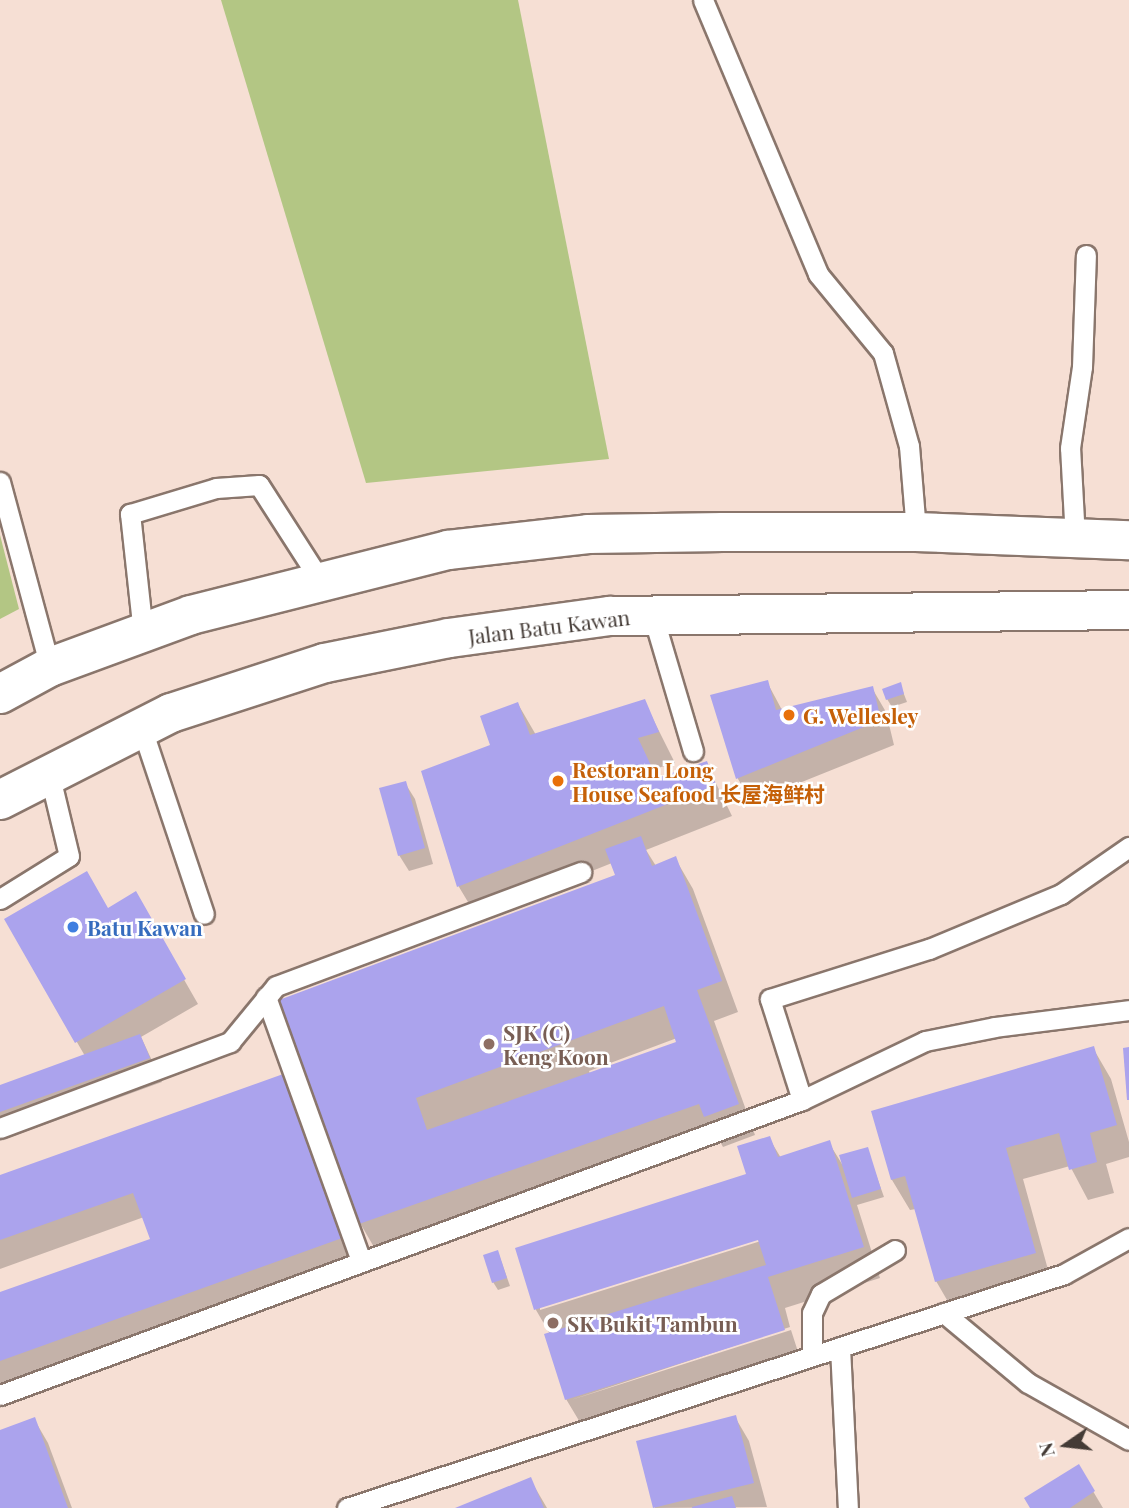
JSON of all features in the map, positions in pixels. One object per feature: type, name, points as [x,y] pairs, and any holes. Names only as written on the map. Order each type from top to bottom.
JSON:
[{"type":"main road","points":[[0,694],[50,667],[143,633],[320,580],[447,550],[588,534],[916,532],[1129,540]]},
{"type":"main road","name":"Jalan Batu Kawan","points":[[0,800],[50,777],[141,726],[325,663],[449,638],[610,616],[1129,610]]},
{"type":"lane","points":[[703,0],[818,274],[883,353],[909,446],[916,532]]},
{"type":"lane","points":[[1075,539],[1070,448],[1082,367],[1086,255]]},
{"type":"lane","points":[[0,482],[50,667]]},
{"type":"lane","points":[[143,633],[130,514],[203,492],[259,485],[320,580]]},
{"type":"lane","points":[[653,615],[693,751]]},
{"type":"lane","points":[[141,726],[204,914]]},
{"type":"lane","points":[[0,900],[69,856],[50,777]]},
{"type":"lane","points":[[802,1100],[770,999],[929,949],[1061,894],[1129,846]]},
{"type":"lane","points":[[0,1128],[230,1042],[276,986],[581,872]]},
{"type":"lane","points":[[266,997],[361,1261]]},
{"type":"lane","points":[[0,1395],[802,1100],[925,1041],[995,1027],[1129,1010]]},
{"type":"lane","points":[[347,1508],[1064,1274],[1129,1238]]},
{"type":"lane","points":[[812,1356],[812,1313],[821,1294],[895,1250]]},
{"type":"lane","points":[[944,1313],[1028,1383],[1129,1440]]},
{"type":"lane","points":[[840,1347],[848,1508]]},
{"type":"green space","points":[[221,0],[518,0],[609,459],[366,483]]},
{"type":"green space","points":[[0,535],[19,609],[0,619]]},
{"type":"building","points":[[768,680],[776,710],[873,686],[881,720],[736,779],[710,695]]},
{"type":"building","points":[[901,682],[904,694],[886,700],[882,689]]},
{"type":"building","points":[[645,699],[659,732],[638,738],[657,778],[707,761],[716,785],[457,887],[421,771],[490,745],[480,716],[518,702],[530,735]]},
{"type":"building","points":[[406,781],[425,848],[398,856],[379,788]]},
{"type":"building","points":[[641,836],[652,866],[676,856],[722,981],[697,990],[739,1104],[704,1117],[699,1104],[359,1224],[279,1000],[615,875],[605,849]],"holes":[[[664,1006],[676,1042],[427,1130],[416,1098]]]},
{"type":"building","points":[[87,871],[108,908],[136,891],[186,979],[75,1043],[4,919]]},
{"type":"building","points":[[140,1034],[150,1058],[0,1112],[0,1085]]},
{"type":"building","points":[[1094,1046],[1117,1125],[1090,1133],[1097,1162],[1069,1170],[1059,1133],[1006,1148],[1036,1253],[935,1282],[905,1176],[891,1180],[871,1111]]},
{"type":"building","points":[[1129,1047],[1129,1100],[1127,1100],[1123,1048]]},
{"type":"building","points":[[286,1073],[345,1237],[0,1361],[0,1292],[150,1239],[133,1193],[0,1240],[0,1175]]},
{"type":"building","points":[[770,1136],[778,1157],[830,1140],[864,1247],[768,1277],[785,1330],[565,1400],[544,1334],[766,1265],[758,1240],[534,1310],[515,1248],[746,1174],[737,1146]]},
{"type":"building","points":[[868,1147],[881,1189],[852,1198],[839,1155]]},
{"type":"building","points":[[498,1250],[507,1278],[492,1283],[483,1255]]},
{"type":"building","points":[[736,1415],[754,1483],[653,1508],[636,1441]]},
{"type":"building","points":[[35,1417],[68,1508],[0,1508],[0,1430]]},
{"type":"building","points":[[1079,1464],[1095,1491],[1070,1508],[1030,1508],[1024,1498]]},
{"type":"building","points":[[531,1477],[544,1508],[455,1508]]},
{"type":"building","points":[[732,1496],[736,1508],[692,1508],[692,1507]]},
{"type":"place","name":"G. Wellesley","points":[[789,715]]},
{"type":"place","name":"Restoran Long House Seafood 长屋海鲜村","points":[[558,781]]},
{"type":"place","name":"Batu Kawan","points":[[73,927]]},
{"type":"place","name":"SJK (C) Keng Koon","points":[[489,1044]]},
{"type":"place","name":"SK Bukit Tambun","points":[[553,1323]]}]
